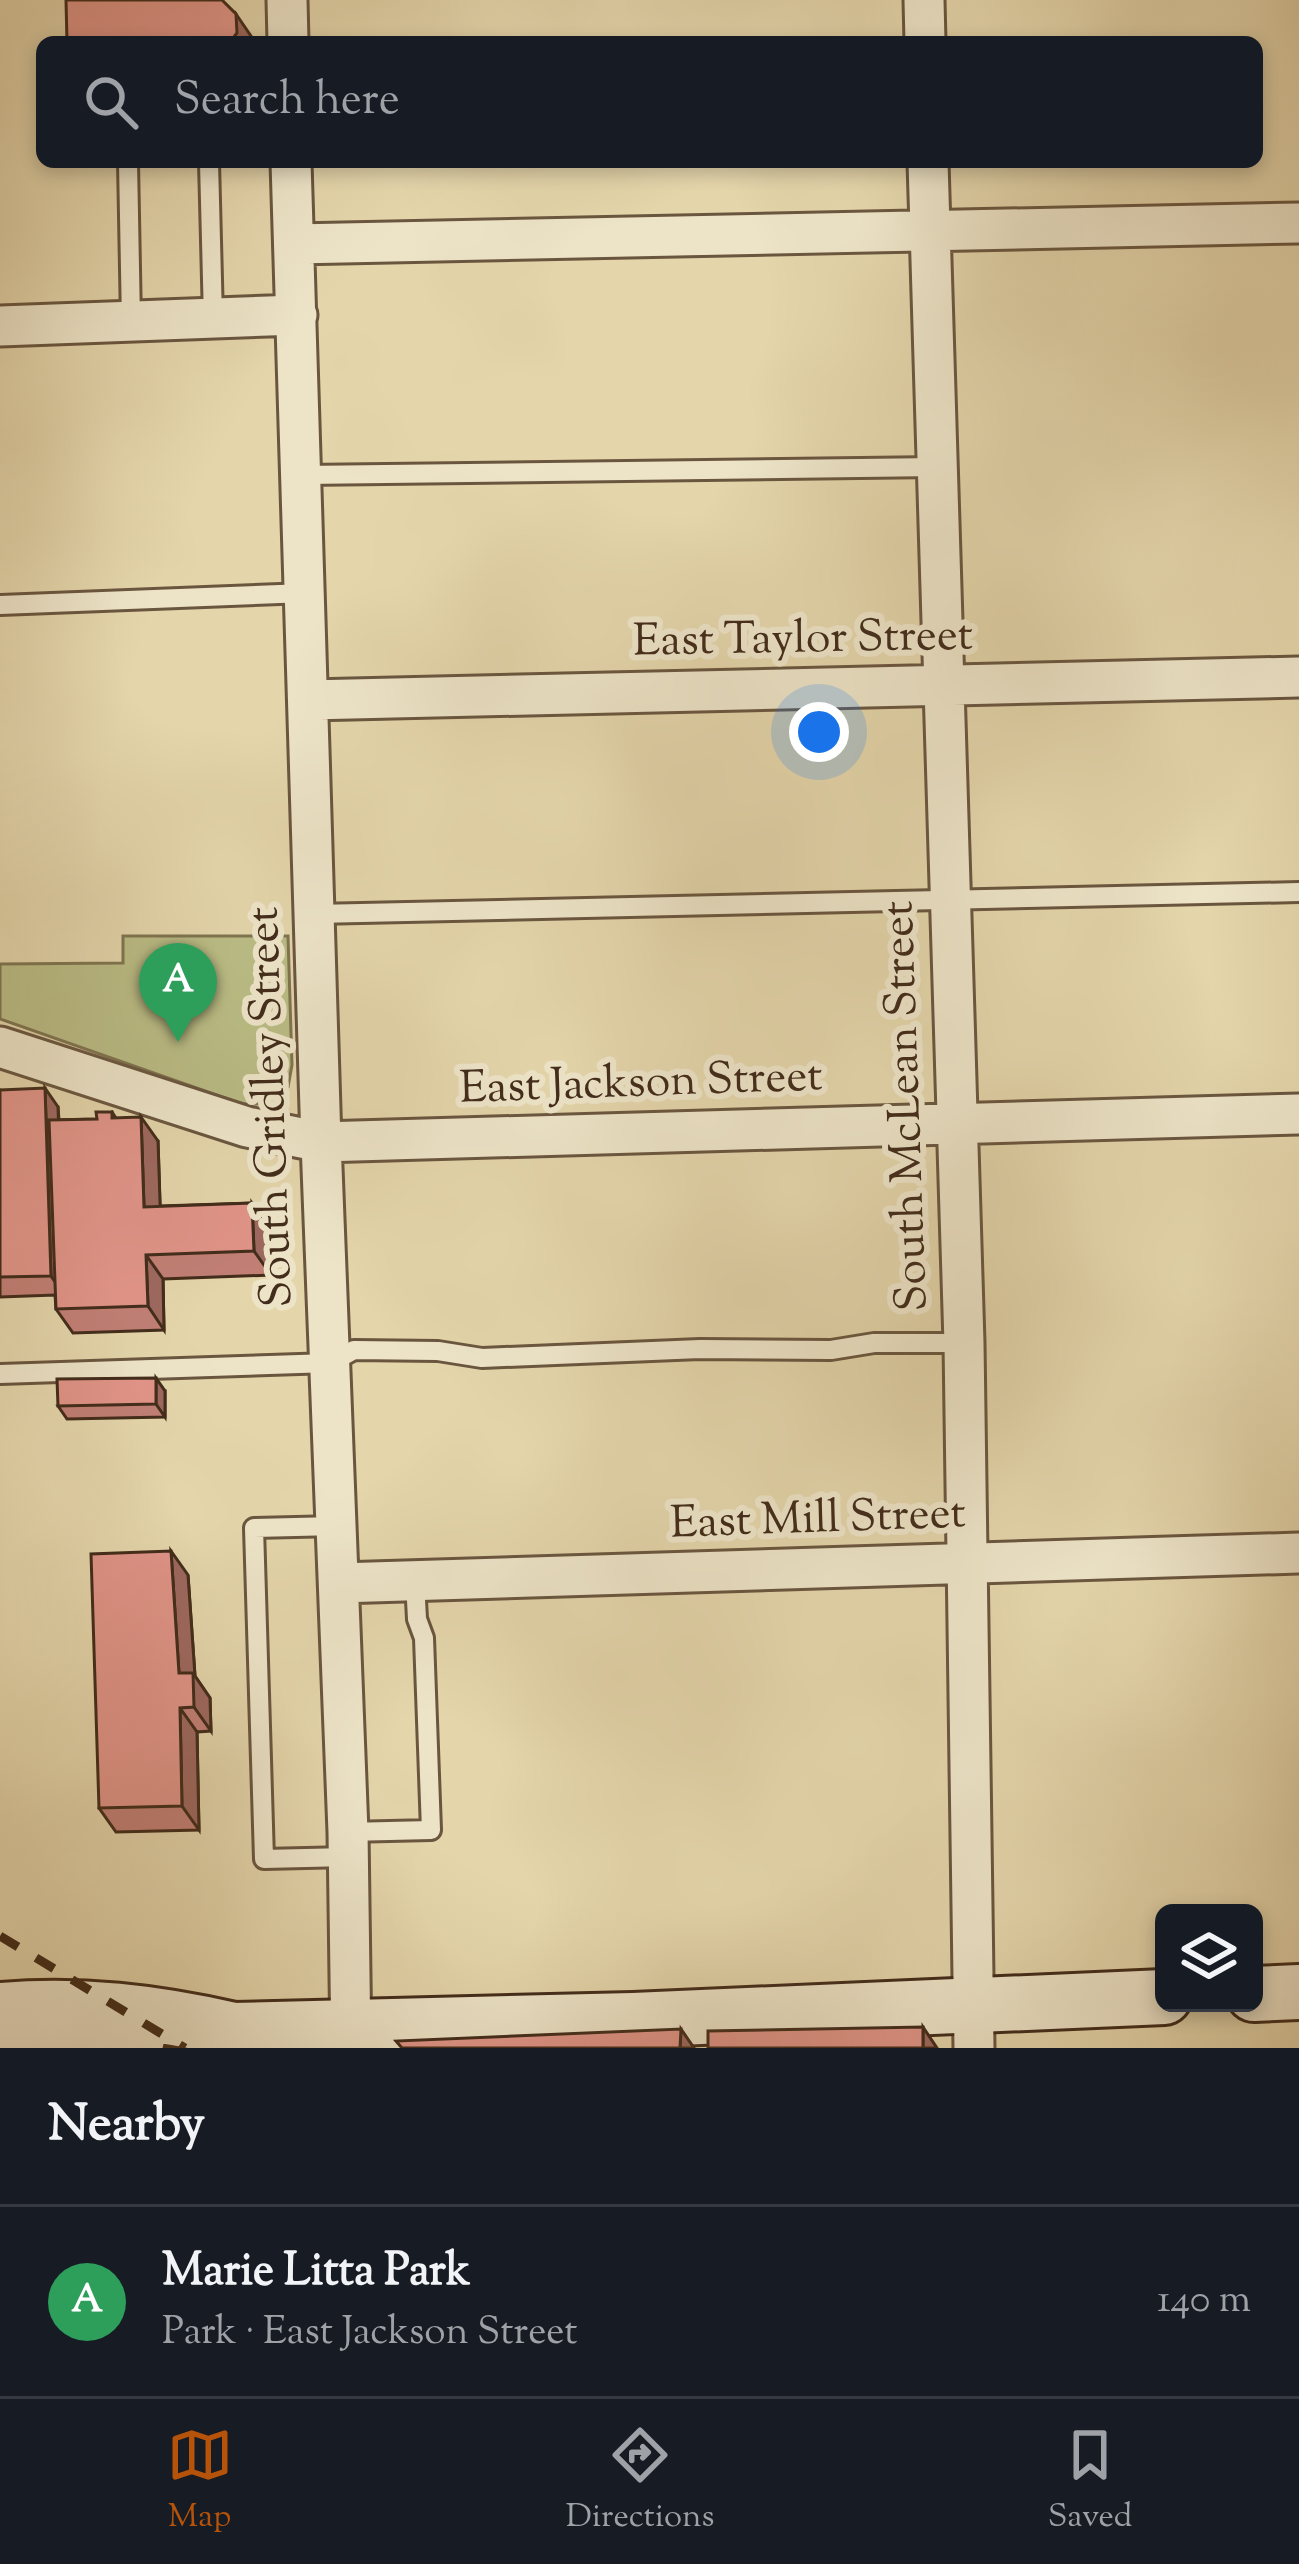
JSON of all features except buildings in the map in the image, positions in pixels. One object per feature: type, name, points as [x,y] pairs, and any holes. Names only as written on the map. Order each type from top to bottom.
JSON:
[{"type":"main road","points":[[1263,1994],[1299,1992]]},
{"type":"main road","points":[[0,2010],[119,2009],[233,2030],[351,2037],[633,2020],[973,2026],[1155,1998]]},
{"type":"main road","points":[[20,2048],[233,2030]]},
{"type":"street","points":[[287,0],[288,36]]},
{"type":"street","points":[[923,0],[925,36]]},
{"type":"street","name":"South Gridley Street","points":[[291,168],[351,2037]]},
{"type":"street","name":"South McLean Street","points":[[928,168],[964,1343],[973,2026]]},
{"type":"street","points":[[296,244],[1299,223]]},
{"type":"street","points":[[0,326],[297,315]]},
{"type":"street","name":"East Taylor Street","points":[[309,700],[1299,677]]},
{"type":"street","name":"East Jackson Street","points":[[0,1047],[247,1127],[321,1142],[1299,1114]]},
{"type":"street","name":"East Mill Street","points":[[339,1583],[1299,1553]]},
{"type":"lane","points":[[128,168],[131,322]]},
{"type":"lane","points":[[209,168],[213,319]]},
{"type":"lane","points":[[303,475],[938,467]]},
{"type":"lane","points":[[0,605],[306,593]]},
{"type":"lane","points":[[315,914],[1299,892]]},
{"type":"lane","points":[[0,1374],[330,1363],[354,1350],[438,1351],[482,1358],[964,1343]]},
{"type":"lane","points":[[337,1526],[254,1528],[264,1859],[431,1830],[424,1638],[417,1619],[416,1581]]},
{"type":"green space","points":[[123,936],[288,936],[292,1065],[288,1087],[258,1104],[242,1104],[0,1019],[0,964],[123,963]]},
{"type":"railway","points":[[0,1936],[185,2048]]},
{"type":"place","name":"Marie Litta Park","points":[[178,1042]]}]
